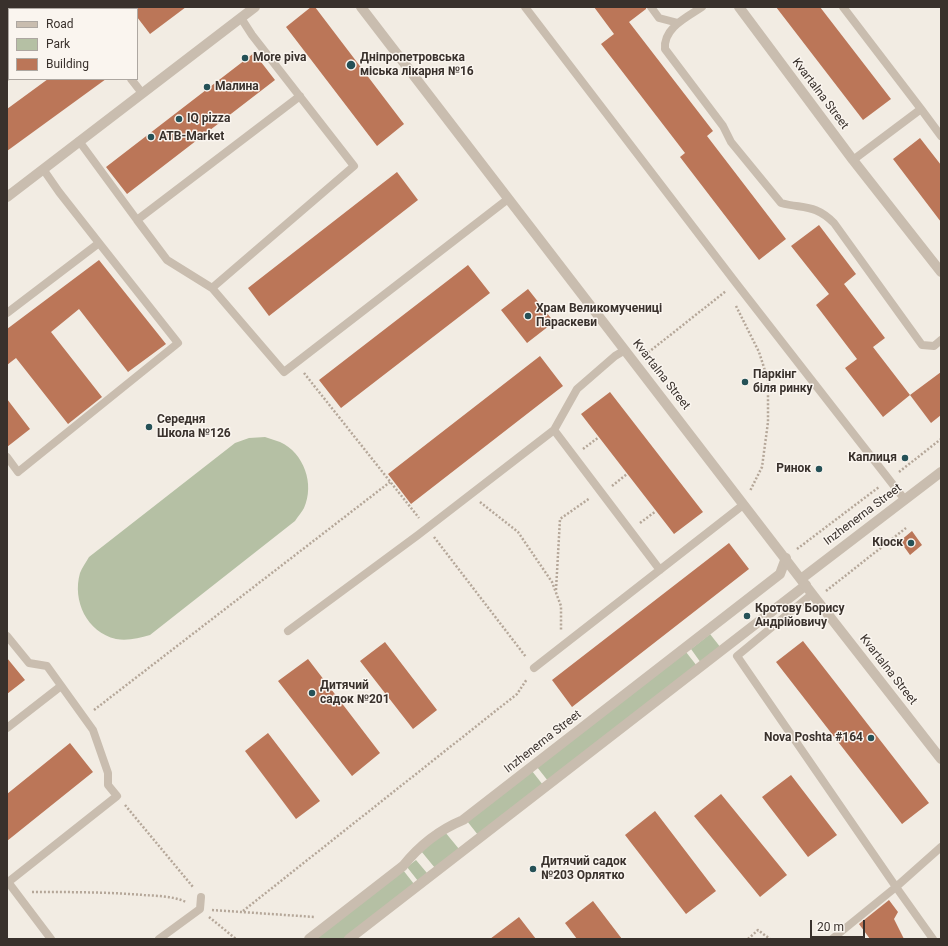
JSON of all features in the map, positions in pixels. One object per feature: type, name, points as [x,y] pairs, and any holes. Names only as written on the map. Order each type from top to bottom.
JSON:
[{"type":"street","points":[[7,197],[255,7]]},
{"type":"street","name":"Kvartalna Street","points":[[361,7],[743,505],[786,558],[941,759]]},
{"type":"street","name":"Kvartalna Street","points":[[739,7],[853,160],[941,272]]},
{"type":"street","name":"Inzhenerna Street","points":[[349,939],[941,472]]},
{"type":"street","name":"Inzhenerna Street","points":[[309,939],[403,866],[415,851],[448,826],[462,820],[780,574],[786,558]]},
{"type":"lane","points":[[525,7],[741,290],[905,500]]},
{"type":"lane","points":[[651,7],[659,18],[678,23]]},
{"type":"lane","points":[[702,7],[678,23],[667,34],[664,42],[665,49],[723,126],[731,142],[781,203],[793,206],[809,207],[826,215],[834,223],[922,345],[934,346],[941,340]]},
{"type":"lane","points":[[842,7],[941,136]]},
{"type":"lane","points":[[212,288],[354,166],[252,35],[241,18]]},
{"type":"lane","points":[[132,80],[142,94]]},
{"type":"lane","points":[[137,220],[300,96]]},
{"type":"lane","points":[[853,160],[920,109]]},
{"type":"lane","points":[[79,141],[167,260],[212,288],[284,372],[508,199]]},
{"type":"lane","points":[[7,457],[18,472],[178,344],[59,192],[43,169]]},
{"type":"lane","points":[[7,313],[99,242]]},
{"type":"lane","points":[[288,631],[427,528],[554,430],[577,389],[615,356],[625,350]]},
{"type":"lane","points":[[554,430],[660,570]]},
{"type":"lane","points":[[534,668],[743,505]]},
{"type":"lane","points":[[814,596],[737,656],[933,939]]},
{"type":"lane","points":[[7,636],[29,663],[47,666],[93,730],[108,773],[108,785],[117,796],[8,882],[51,939]]},
{"type":"lane","points":[[7,728],[61,686]]},
{"type":"lane","points":[[832,939],[896,887],[941,847]]},
{"type":"lane","points":[[159,939],[200,909],[201,897]]},
{"type":"path","points":[[635,363],[727,290],[731,296]]},
{"type":"path","points":[[734,303],[759,352],[768,380],[768,422],[762,467],[743,505]]},
{"type":"path","points":[[243,911],[517,694],[534,668],[427,528],[296,363]]},
{"type":"path","points":[[574,456],[599,437]]},
{"type":"path","points":[[786,558],[941,439]]},
{"type":"path","points":[[556,592],[560,519],[627,474]]},
{"type":"path","points":[[84,718],[390,482]]},
{"type":"path","points":[[470,495],[489,508],[518,532],[552,582],[561,606],[561,647]]},
{"type":"path","points":[[630,531],[656,511]]},
{"type":"path","points":[[814,596],[906,528]]},
{"type":"path","points":[[117,796],[201,897]]},
{"type":"path","points":[[16,892],[124,893],[179,898],[200,909],[236,939]]},
{"type":"path","points":[[200,909],[336,918]]},
{"type":"path","points":[[748,939],[758,930],[770,939]]},
{"type":"green space","points":[[265,437],[280,442],[288,447],[301,461],[305,470],[308,479],[307,499],[304,508],[295,521],[150,635],[120,640],[97,630],[84,614],[78,594],[80,573],[89,557],[235,443],[249,438]]},
{"type":"green space","points":[[710,634],[721,648],[701,663],[691,649]]},
{"type":"green space","points":[[686,652],[697,666],[548,781],[537,767]]},
{"type":"green space","points":[[532,771],[543,785],[478,835],[467,821]]},
{"type":"green space","points":[[445,832],[459,849],[435,868],[421,851]]},
{"type":"green space","points":[[416,860],[427,873],[418,881],[407,867]]},
{"type":"green space","points":[[403,870],[414,884],[343,939],[313,939]]},
{"type":"building","points":[[186,7],[150,34],[138,18],[138,8],[130,8]]},
{"type":"building","points":[[311,7],[315,7],[404,124],[377,146],[286,27]]},
{"type":"building","points":[[594,7],[646,7],[646,9],[629,22],[713,131],[707,136],[786,239],[759,260],[680,157],[685,153],[601,44],[614,34]]},
{"type":"building","points":[[776,7],[820,7],[891,99],[863,120]]},
{"type":"building","points":[[254,53],[275,80],[127,194],[106,167]]},
{"type":"building","points":[[47,80],[105,80],[7,151],[7,109]]},
{"type":"building","points":[[920,138],[941,165],[941,222],[893,159]]},
{"type":"building","points":[[397,172],[418,200],[269,316],[248,288]]},
{"type":"building","points":[[819,225],[856,274],[844,284],[885,338],[873,347],[910,395],[883,417],[845,368],[857,359],[816,305],[829,294],[791,246]]},
{"type":"building","points":[[99,260],[166,344],[128,372],[79,309],[51,332],[102,397],[68,424],[16,358],[7,365],[7,329]]},
{"type":"building","points":[[468,265],[490,293],[341,408],[319,380]]},
{"type":"building","name":"Храм Великомучениці Параскеви","points":[[528,289],[554,322],[527,343],[501,310]]},
{"type":"building","points":[[540,356],[563,386],[411,504],[388,474]]},
{"type":"building","points":[[941,372],[941,415],[931,423],[910,395]]},
{"type":"building","points":[[610,392],[703,512],[674,534],[581,414]]},
{"type":"building","points":[[7,399],[30,429],[7,447]]},
{"type":"building","name":"Кіоск","points":[[912,531],[922,545],[910,555],[900,541]]},
{"type":"building","points":[[729,543],[749,569],[572,707],[552,680]]},
{"type":"building","points":[[803,641],[929,803],[902,824],[776,662]]},
{"type":"building","points":[[385,642],[437,710],[413,729],[360,661]]},
{"type":"building","points":[[7,658],[25,680],[7,694]]},
{"type":"building","points":[[308,659],[380,753],[352,776],[278,681]]},
{"type":"building","points":[[268,733],[320,801],[296,819],[245,751]]},
{"type":"building","points":[[70,743],[93,772],[7,841],[7,794]]},
{"type":"building","points":[[791,775],[837,835],[808,857],[762,797]]},
{"type":"building","points":[[721,794],[787,875],[760,897],[694,816]]},
{"type":"building","points":[[655,811],[716,891],[686,914],[625,835]]},
{"type":"building","points":[[889,900],[898,912],[894,919],[904,939],[870,939],[859,924]]},
{"type":"building","points":[[593,901],[622,939],[577,939],[565,923]]},
{"type":"building","points":[[519,917],[536,939],[490,939]]},
{"type":"place","name":"More piva","points":[[245,58]]},
{"type":"place","name":"Дніпропетровська міська лікарня №16","points":[[351,65]]},
{"type":"place","name":"Малина","points":[[207,87]]},
{"type":"place","name":"IQ pizza","points":[[179,119]]},
{"type":"place","name":"ATB-Market","points":[[151,137]]},
{"type":"place","name":"Храм Великомучениці Параскеви","points":[[528,316]]},
{"type":"place","name":"Паркінг біля ринку","points":[[745,382]]},
{"type":"place","name":"Середня Школа №126","points":[[149,427]]},
{"type":"place","name":"Каплиця","points":[[905,458]]},
{"type":"place","name":"Ринок","points":[[819,469]]},
{"type":"place","name":"Кіоск","points":[[911,543]]},
{"type":"place","name":"Кротову Борису Андрійовичу","points":[[747,616]]},
{"type":"place","name":"Дитячий садок №201","points":[[312,693]]},
{"type":"place","name":"Nova Poshta #164","points":[[871,738]]},
{"type":"place","name":"Дитячий садок №203 Орлятко","points":[[533,869]]}]
